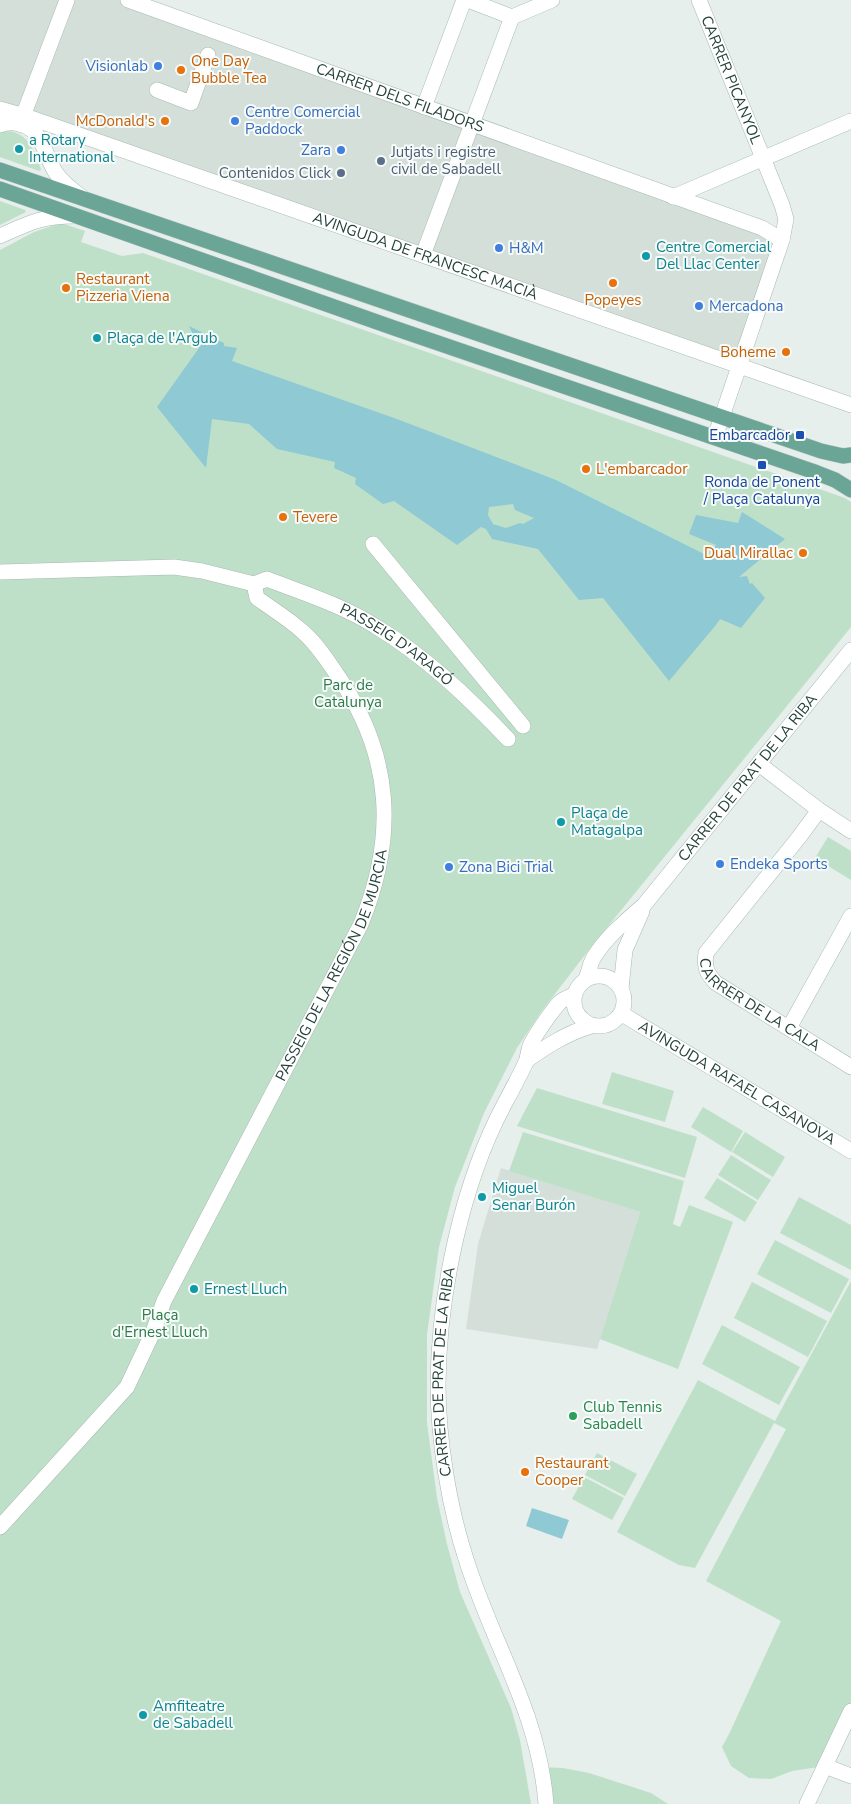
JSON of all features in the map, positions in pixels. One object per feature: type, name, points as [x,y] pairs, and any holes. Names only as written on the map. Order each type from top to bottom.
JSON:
[{"type":"main road","name":"AVINGUDA DE FRANCESC MACIÀ","points":[[0,170],[821,451],[843,456],[851,455]]},
{"type":"main road","points":[[0,189],[403,331],[812,471],[835,480],[851,490]]},
{"type":"street","points":[[22,120],[67,0]]},
{"type":"street","name":"CARRER DELS FILADORS","points":[[128,0],[762,228],[782,240]]},
{"type":"street","points":[[424,107],[464,0]]},
{"type":"street","points":[[468,0],[512,17],[552,0]]},
{"type":"street","name":"CARRER PICANYOL","points":[[699,0],[786,219],[782,240],[715,437]]},
{"type":"street","points":[[423,255],[512,17]]},
{"type":"street","points":[[157,90],[191,103],[208,55]]},
{"type":"street","name":"AVINGUDA DE FRANCESC MACIÀ","points":[[0,109],[22,120],[423,255],[851,405]]},
{"type":"street","name":"AVINGUDA DE FRANCESC MACIÀ","points":[[0,125],[22,120]]},
{"type":"street","name":"AVINGUDA DE FRANCESC MACIÀ","points":[[22,120],[36,134],[57,179],[46,212],[39,219]]},
{"type":"street","points":[[673,197],[851,121]]},
{"type":"street","name":"AVINGUDA DE FRANCESC MACIÀ","points":[[55,172],[62,181],[84,198]]},
{"type":"street","points":[[0,236],[39,219],[55,216],[74,216]]},
{"type":"street","points":[[374,544],[523,726]]},
{"type":"street","name":"PASSEIG D'ARAGÓ","points":[[0,572],[174,567],[202,571],[259,587],[321,600],[375,626],[440,673],[508,739]]},
{"type":"street","name":"PASSEIG DE LA REGIÓN DE MURCIA","points":[[0,1527],[127,1387],[147,1346],[164,1300],[361,924],[372,898],[381,862],[384,826],[383,784],[374,748],[364,720],[351,695],[323,653],[259,587]]},
{"type":"street","name":"CARRER DE PRAT DE LA RIBA","points":[[586,979],[593,958],[615,930],[644,905],[851,650]]},
{"type":"street","points":[[759,764],[819,810],[851,831]]},
{"type":"street","name":"CARRER DE LA CALA","points":[[819,810],[706,953],[705,968],[716,983],[851,1067]]},
{"type":"street","name":"CARRER DE PRAT DE LA RIBA","points":[[621,988],[625,950],[644,905]]},
{"type":"street","points":[[789,1028],[851,916]]},
{"type":"street","points":[[602,976],[609,978],[621,988],[624,996],[622,1014],[612,1024],[591,1026],[578,1016],[574,1009],[574,995],[586,979],[602,976]]},
{"type":"street","name":"CARRER DE PRAT DE LA RIBA","points":[[546,1804],[537,1747],[527,1712],[502,1648],[482,1605],[456,1524],[445,1463],[438,1385],[442,1320],[448,1278],[463,1212],[478,1164],[496,1119],[527,1060],[531,1044],[561,1001],[574,995]]},
{"type":"street","name":"AVINGUDA RAFAEL CASANOVA","points":[[622,1014],[851,1151]]},
{"type":"street","name":"CARRER DE PRAT DE LA RIBA","points":[[527,1060],[574,1031],[591,1026]]},
{"type":"street","points":[[807,1804],[851,1710]]},
{"type":"street","points":[[825,1766],[851,1776]]},
{"type":"shaded area","points":[[0,0],[128,0],[783,234],[738,364],[31,118],[24,107],[0,109]]},
{"type":"shaded area","points":[[501,1168],[640,1212],[597,1349],[466,1329],[478,1244]]},
{"type":"green space","points":[[12,131],[29,143],[41,170],[39,171],[0,157],[0,133]]},
{"type":"green space","points":[[0,201],[25,210],[26,212],[0,225]]},
{"type":"green space","name":"Parc de Catalunya","points":[[61,223],[85,231],[81,242],[122,256],[143,253],[845,498],[851,502],[851,627],[588,951],[541,1012],[517,1048],[484,1113],[455,1187],[439,1247],[427,1335],[427,1423],[437,1498],[460,1592],[511,1708],[520,1740],[531,1804],[0,1804],[0,250],[34,232]]},
{"type":"green space","points":[[828,837],[851,851],[851,880],[815,858]]},
{"type":"green space","points":[[612,1072],[674,1091],[665,1122],[602,1104]]},
{"type":"green space","points":[[537,1088],[697,1137],[685,1178],[517,1126]]},
{"type":"green space","points":[[703,1107],[743,1131],[731,1152],[691,1127]]},
{"type":"green space","points":[[523,1132],[684,1181],[673,1224],[680,1227],[689,1205],[733,1222],[678,1369],[600,1339],[640,1212],[509,1171]]},
{"type":"green space","points":[[745,1132],[785,1157],[773,1177],[732,1152]]},
{"type":"green space","points":[[731,1155],[771,1180],[758,1200],[718,1175]]},
{"type":"green space","points":[[717,1178],[757,1202],[745,1222],[704,1198]]},
{"type":"green space","points":[[799,1197],[851,1225],[851,1270],[780,1233]]},
{"type":"green space","points":[[775,1240],[849,1279],[831,1313],[757,1274]]},
{"type":"green space","points":[[851,1281],[851,1711],[825,1766],[792,1771],[771,1779],[749,1778],[731,1766],[722,1747],[781,1621],[706,1581],[786,1429],[774,1423],[695,1568],[679,1565],[617,1532],[698,1380],[775,1421]]},
{"type":"green space","points":[[752,1282],[827,1321],[808,1357],[734,1318]]},
{"type":"green space","points":[[722,1325],[800,1367],[779,1405],[702,1364]]},
{"type":"green space","points":[[597,1453],[637,1474],[625,1496],[585,1475]]},
{"type":"green space","points":[[584,1477],[624,1498],[612,1520],[572,1499]]},
{"type":"green space","points":[[540,1767],[563,1768],[589,1773],[651,1793],[668,1804],[546,1804]]},
{"type":"water","points":[[189,326],[224,343],[224,346],[237,348],[232,361],[397,419],[556,480],[710,557],[716,545],[689,534],[696,515],[738,523],[742,512],[785,539],[739,577],[747,576],[750,584],[752,583],[765,598],[741,628],[720,619],[669,681],[603,598],[579,600],[538,549],[492,539],[486,529],[481,527],[457,545],[394,501],[383,504],[355,484],[356,478],[334,468],[335,462],[277,449],[249,424],[212,419],[206,468],[157,407],[199,348]],"holes":[[[513,504],[515,510],[534,518],[523,524],[520,523],[506,528],[493,524],[488,515],[489,507]]]},
{"type":"water","points":[[532,1508],[569,1520],[562,1539],[526,1526]]},
{"type":"place","name":"Visionlab","points":[[158,66]]},
{"type":"place","name":"One Day Bubble Tea","points":[[181,70]]},
{"type":"place","name":"McDonald's","points":[[165,121]]},
{"type":"place","name":"Centre Comercial Paddock","points":[[235,121]]},
{"type":"place","name":"a Rotary International","points":[[19,149]]},
{"type":"place","name":"Zara","points":[[341,150]]},
{"type":"place","name":"Jutjats i registre civil de Sabadell","points":[[381,161]]},
{"type":"place","name":"Contenidos Click","points":[[341,173]]},
{"type":"place","name":"H&M","points":[[499,248]]},
{"type":"place","name":"Centre Comercial Del Llac Center","points":[[646,256]]},
{"type":"place","name":"Popeyes","points":[[613,283]]},
{"type":"place","name":"Restaurant Pizzeria Viena","points":[[66,288]]},
{"type":"place","name":"Mercadona","points":[[699,306]]},
{"type":"place","name":"Plaça de l'Argub","points":[[97,338]]},
{"type":"place","name":"Boheme","points":[[786,352]]},
{"type":"place","name":"Embarcador","points":[[800,435]]},
{"type":"place","name":"Ronda de Ponent / Plaça Catalunya","points":[[762,465]]},
{"type":"place","name":"L'embarcador","points":[[586,469]]},
{"type":"place","name":"Tevere","points":[[283,517]]},
{"type":"place","name":"Dual Mirallac","points":[[803,553]]},
{"type":"place","name":"Plaça de Matagalpa","points":[[561,822]]},
{"type":"place","name":"Endeka Sports","points":[[720,864]]},
{"type":"place","name":"Zona Bici Trial","points":[[449,867]]},
{"type":"place","name":"Miguel Senar Burón","points":[[482,1197]]},
{"type":"place","name":"Ernest Lluch","points":[[194,1289]]},
{"type":"place","name":"Club Tennis Sabadell","points":[[573,1416]]},
{"type":"place","name":"Restaurant Cooper","points":[[525,1472]]},
{"type":"place","name":"Amfiteatre de Sabadell","points":[[143,1715]]},
{"type":"park label","name":"Plaça d'Ernest Lluch","points":[[160,1324]]}]
